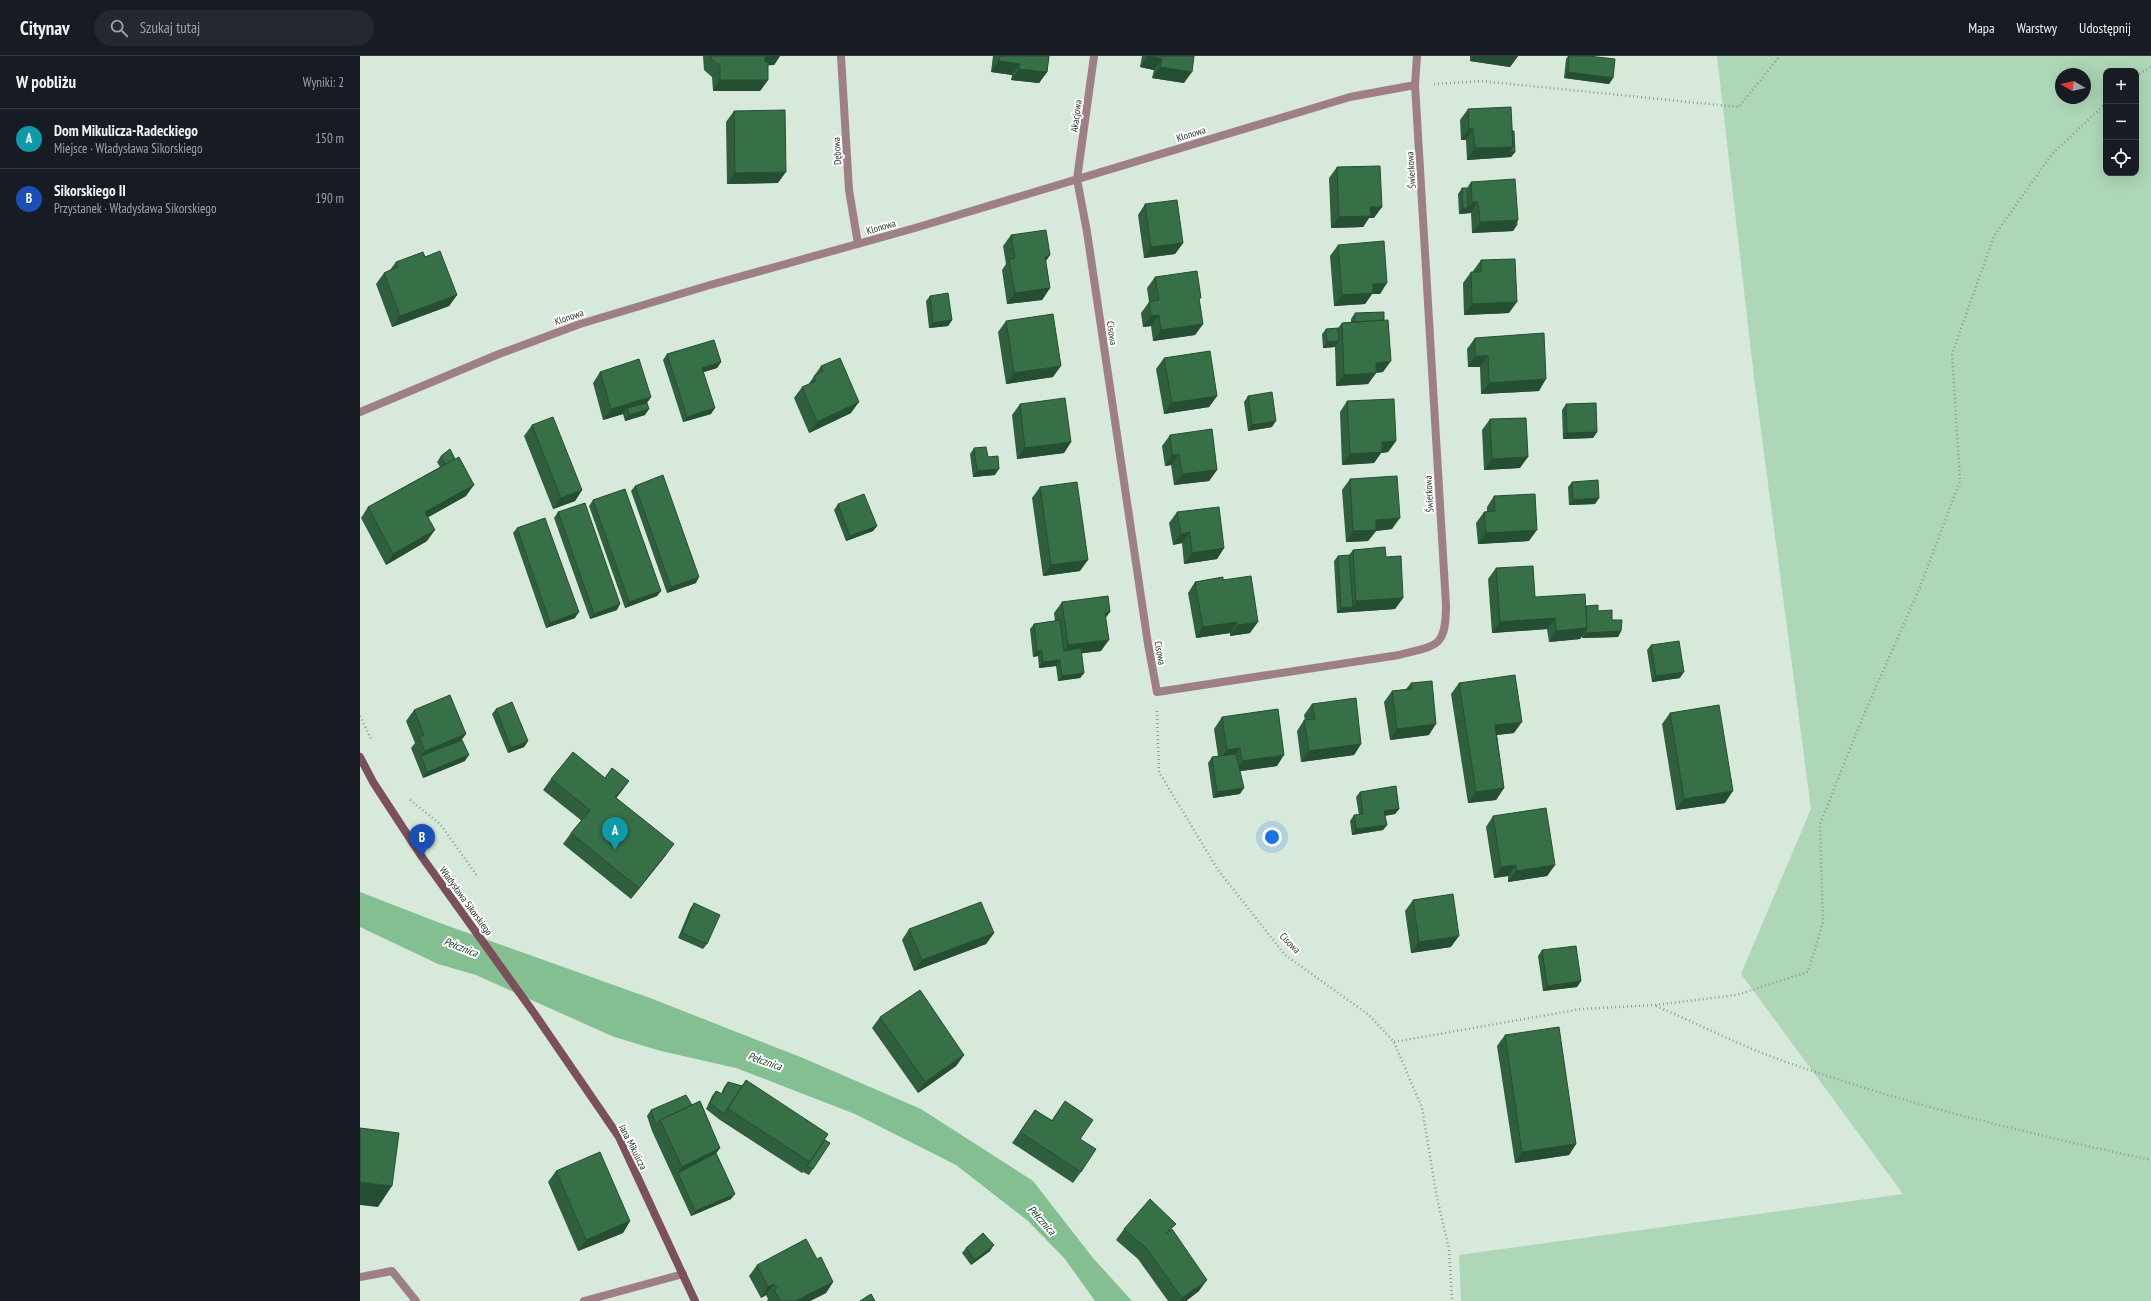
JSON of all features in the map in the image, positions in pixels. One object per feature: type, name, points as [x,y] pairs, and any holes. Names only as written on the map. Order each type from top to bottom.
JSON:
[{"type":"street","name":"Dębowa","points":[[841,56],[849,190],[858,244]]},
{"type":"street","name":"Akacjowa","points":[[1077,179],[1094,56]]},
{"type":"street","name":"Świerkowa","points":[[1156,692],[1399,655],[1430,647],[1442,637],[1446,626],[1446,605],[1415,85],[1417,56]]},
{"type":"street","name":"Klonowa","points":[[360,412],[499,354],[580,324],[710,285],[858,244],[1350,97],[1415,85]]},
{"type":"street","name":"Cisowa","points":[[1077,179],[1087,232],[1156,692]]},
{"type":"street","name":"Władysława Sikorskiego","points":[[360,757],[373,782],[462,913],[534,1013]]},
{"type":"street","name":"Jana Mikulicza","points":[[534,1013],[619,1137],[683,1274],[694,1301]]},
{"type":"street","points":[[360,1277],[392,1271],[416,1301]]},
{"type":"street","points":[[584,1301],[683,1274]]},
{"type":"path","points":[[1415,85],[1481,80],[1739,107],[1780,56]]},
{"type":"path","points":[[2139,74],[2151,67]]},
{"type":"path","points":[[1452,1301],[1449,1249],[1437,1198],[1422,1108],[1394,1042],[1581,1009],[1655,1005],[1736,995],[1808,972],[1823,922],[1820,824],[1862,719],[1920,587],[1960,481],[1952,354],[1994,236],[2052,154],[2105,104]]},
{"type":"path","name":"Cisowa","points":[[1156,692],[1159,772],[1218,870],[1285,955],[1368,1016],[1394,1042]]},
{"type":"path","points":[[360,716],[375,746]]},
{"type":"path","points":[[404,795],[440,824],[478,877]]},
{"type":"path","points":[[1655,1005],[1774,1058],[1878,1091],[1992,1123],[2151,1160]]},
{"type":"shaded area","points":[[1717,56],[2151,56],[2151,1301],[1461,1301],[1459,1255],[1903,1194],[1741,974],[1811,809],[1754,377]]},
{"type":"water","name":"Pełcznica","points":[[360,892],[440,923],[650,998],[803,1058],[921,1109],[1033,1181],[1093,1258],[1132,1301],[1095,1301],[1065,1259],[1028,1221],[956,1165],[855,1114],[736,1068],[661,1051],[614,1037],[476,975],[438,964],[360,927]]},
{"type":"building","points":[[711,56],[765,56],[765,62],[768,62],[768,80],[720,80],[720,66],[711,59]]},
{"type":"building","points":[[1000,56],[1049,56],[1047,72],[1019,69],[1020,64],[999,61]]},
{"type":"building","points":[[1148,56],[1194,56],[1192,72],[1160,67],[1162,59]]},
{"type":"building","points":[[1569,56],[1588,56],[1615,59],[1613,78],[1568,72]]},
{"type":"building","points":[[1511,107],[1513,147],[1475,148],[1473,129],[1469,129],[1468,109]]},
{"type":"building","points":[[785,110],[786,172],[735,173],[734,111]]},
{"type":"building","points":[[1512,131],[1514,131],[1515,152],[1509,152],[1513,147]]},
{"type":"building","points":[[1380,166],[1382,207],[1370,207],[1371,216],[1339,217],[1337,167]]},
{"type":"building","points":[[1515,179],[1518,220],[1480,222],[1478,202],[1472,202],[1471,182]]},
{"type":"building","points":[[1462,188],[1467,188],[1468,208],[1463,208]]},
{"type":"building","points":[[1177,200],[1183,243],[1151,247],[1145,204]]},
{"type":"building","points":[[1046,230],[1050,255],[1045,257],[1050,288],[1015,293],[1009,259],[1015,258],[1011,235]]},
{"type":"building","points":[[1384,241],[1387,283],[1373,284],[1373,293],[1342,295],[1338,245]]},
{"type":"building","points":[[440,251],[457,295],[400,316],[384,273],[397,267],[396,262],[423,252],[425,257]]},
{"type":"building","points":[[1515,259],[1517,302],[1472,304],[1471,272],[1481,272],[1481,260]]},
{"type":"building","points":[[1197,271],[1203,324],[1161,330],[1159,315],[1151,316],[1149,302],[1159,300],[1155,277]]},
{"type":"building","points":[[948,293],[952,320],[933,323],[930,296]]},
{"type":"building","points":[[1384,312],[1384,320],[1355,322],[1355,313]]},
{"type":"building","points":[[1053,314],[1061,366],[1014,373],[1006,321]]},
{"type":"building","points":[[1388,320],[1391,361],[1376,363],[1376,373],[1344,375],[1342,323]]},
{"type":"building","points":[[1338,328],[1339,341],[1327,342],[1326,329]]},
{"type":"building","points":[[1544,333],[1546,379],[1489,383],[1488,356],[1475,356],[1475,338]]},
{"type":"building","points":[[714,340],[721,362],[702,368],[715,408],[687,417],[667,354]]},
{"type":"building","points":[[1210,351],[1217,396],[1172,403],[1164,358]]},
{"type":"building","points":[[840,358],[859,402],[817,422],[802,387],[816,381],[814,376],[823,371],[821,366]]},
{"type":"building","points":[[639,359],[651,397],[611,409],[600,372]]},
{"type":"building","points":[[1272,392],[1276,421],[1252,425],[1248,396]]},
{"type":"building","points":[[1065,398],[1071,442],[1025,448],[1020,404]]},
{"type":"building","points":[[1394,399],[1396,441],[1382,442],[1382,452],[1350,454],[1347,401]]},
{"type":"building","points":[[647,403],[649,409],[629,415],[627,408]]},
{"type":"building","points":[[1596,403],[1597,432],[1567,433],[1566,404]]},
{"type":"building","points":[[553,417],[582,490],[561,498],[532,425]]},
{"type":"building","points":[[1526,418],[1528,457],[1492,459],[1490,419]]},
{"type":"building","points":[[1212,429],[1217,470],[1182,474],[1179,454],[1172,455],[1170,435]]},
{"type":"building","points":[[986,447],[988,457],[998,456],[999,469],[977,471],[974,448]]},
{"type":"building","points":[[450,449],[455,459],[445,464],[441,456]]},
{"type":"building","points":[[459,457],[474,485],[425,512],[435,530],[393,554],[368,507]]},
{"type":"building","points":[[663,475],[699,577],[671,587],[635,486]]},
{"type":"building","points":[[1397,476],[1400,518],[1376,520],[1376,530],[1353,531],[1350,479]]},
{"type":"building","points":[[1598,480],[1599,498],[1573,500],[1572,482]]},
{"type":"building","points":[[1077,482],[1088,560],[1051,565],[1040,487]]},
{"type":"building","points":[[625,489],[661,591],[629,602],[593,500]]},
{"type":"building","points":[[864,494],[877,526],[850,536],[838,504]]},
{"type":"building","points":[[1535,494],[1537,530],[1486,533],[1484,512],[1495,511],[1494,496]]},
{"type":"building","points":[[585,503],[620,604],[594,614],[558,512]]},
{"type":"building","points":[[1219,507],[1224,548],[1192,553],[1190,532],[1181,534],[1177,512]]},
{"type":"building","points":[[545,518],[579,612],[550,623],[517,528]]},
{"type":"building","points":[[1385,547],[1386,557],[1401,556],[1403,598],[1356,601],[1353,550]]},
{"type":"building","points":[[1349,555],[1353,607],[1341,608],[1338,556]]},
{"type":"building","points":[[1533,566],[1535,597],[1585,594],[1587,628],[1556,631],[1555,618],[1500,622],[1496,568]]},
{"type":"building","points":[[1251,576],[1258,622],[1238,625],[1237,622],[1203,627],[1195,582],[1223,577],[1223,580]]},
{"type":"building","points":[[1108,596],[1110,612],[1105,613],[1109,640],[1068,645],[1062,602]]},
{"type":"building","points":[[1598,605],[1598,611],[1612,610],[1612,620],[1622,620],[1621,631],[1586,633],[1586,606]]},
{"type":"building","points":[[1060,620],[1064,651],[1081,648],[1084,673],[1062,676],[1060,660],[1043,662],[1042,651],[1037,651],[1034,624]]},
{"type":"building","points":[[1679,641],[1684,672],[1656,676],[1651,645]]},
{"type":"building","points":[[1515,675],[1522,722],[1495,725],[1504,788],[1476,792],[1459,683]]},
{"type":"building","points":[[1432,681],[1436,724],[1397,729],[1392,691],[1412,689],[1411,683]]},
{"type":"building","points":[[450,695],[466,734],[425,751],[419,737],[424,735],[414,710]]},
{"type":"building","points":[[1356,698],[1361,744],[1309,751],[1304,720],[1315,719],[1312,704]]},
{"type":"building","points":[[512,702],[528,741],[511,748],[496,709]]},
{"type":"building","points":[[1719,705],[1733,791],[1684,799],[1670,713]]},
{"type":"building","points":[[1278,709],[1284,755],[1242,761],[1240,748],[1227,750],[1222,717]]},
{"type":"building","points":[[462,740],[469,755],[427,772],[421,756]]},
{"type":"building","points":[[573,752],[605,778],[612,768],[629,781],[615,797],[674,844],[639,888],[571,833],[590,810],[551,779]]},
{"type":"building","points":[[1236,754],[1244,788],[1217,792],[1212,757]]},
{"type":"building","points":[[1396,786],[1399,809],[1384,811],[1387,825],[1356,829],[1354,815],[1363,814],[1360,792]]},
{"type":"building","points":[[1546,808],[1555,865],[1516,871],[1516,865],[1501,867],[1493,816]]},
{"type":"building","points":[[1453,894],[1459,936],[1419,942],[1413,900]]},
{"type":"building","points":[[981,902],[994,933],[922,960],[909,929]]},
{"type":"building","points":[[694,903],[720,915],[707,944],[682,933]]},
{"type":"building","points":[[1576,946],[1581,981],[1547,986],[1542,950]]},
{"type":"building","points":[[920,990],[964,1055],[925,1082],[880,1017]]},
{"type":"building","points":[[1559,1027],[1576,1144],[1522,1152],[1505,1035]]},
{"type":"building","points":[[746,1080],[828,1134],[810,1162],[728,1109]]},
{"type":"building","points":[[728,1082],[742,1086],[724,1114],[710,1103],[716,1091],[722,1094]]},
{"type":"building","points":[[686,1095],[692,1105],[660,1120],[656,1125],[651,1110]]},
{"type":"building","points":[[700,1101],[720,1148],[682,1167],[660,1120]]},
{"type":"building","points":[[1065,1101],[1093,1120],[1080,1139],[1096,1149],[1081,1172],[1020,1132],[1035,1110],[1052,1121]]},
{"type":"building","points":[[360,1128],[399,1133],[392,1186],[360,1182]]},
{"type":"building","points":[[825,1140],[830,1143],[813,1169],[807,1166]]},
{"type":"building","points":[[600,1152],[630,1221],[586,1240],[556,1171]]},
{"type":"building","points":[[716,1153],[735,1194],[695,1211],[678,1173]]},
{"type":"building","points":[[1150,1199],[1176,1224],[1165,1234],[1172,1229],[1207,1280],[1182,1298],[1146,1248],[1124,1229]]},
{"type":"building","points":[[983,1233],[994,1245],[975,1260],[966,1248]]},
{"type":"building","points":[[806,1239],[817,1259],[821,1257],[833,1282],[796,1301],[780,1301],[774,1290],[777,1288],[774,1284],[768,1287],[757,1265]]},
{"type":"building","points":[[871,1294],[875,1301],[860,1301]]},
{"type":"place","name":"Dom Mikulicza-Radeckiego","points":[[615,850]]},
{"type":"place","name":"Sikorskiego II","points":[[422,857]]}]
